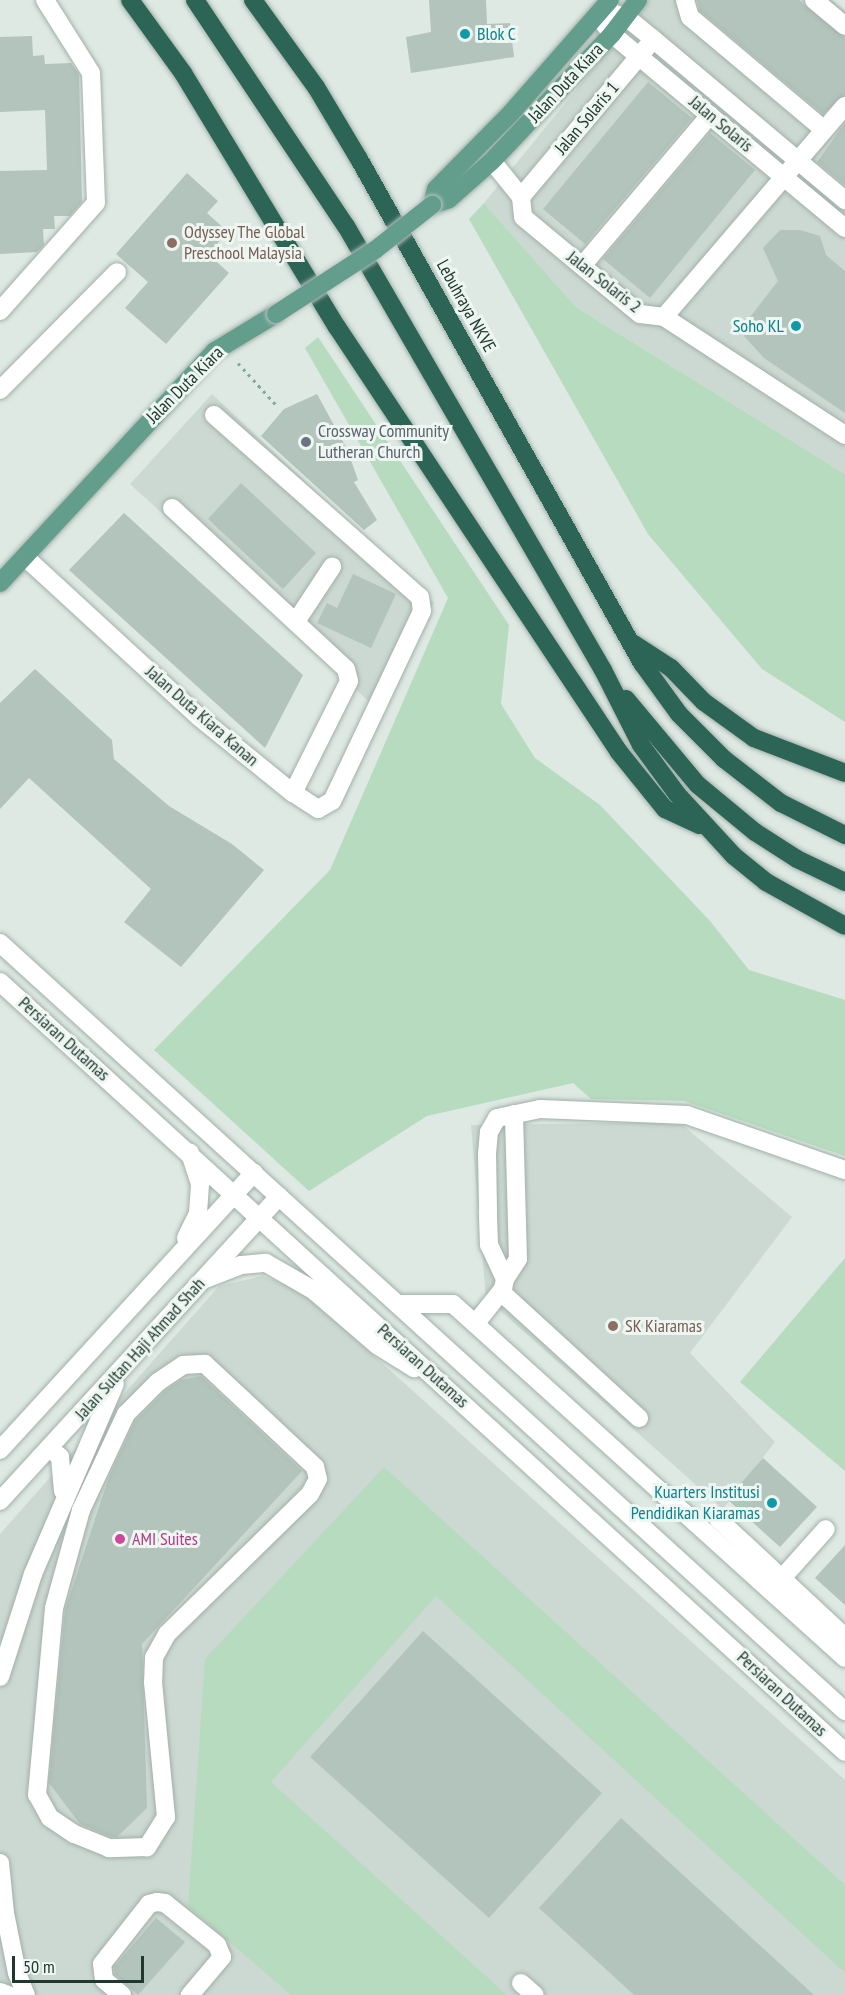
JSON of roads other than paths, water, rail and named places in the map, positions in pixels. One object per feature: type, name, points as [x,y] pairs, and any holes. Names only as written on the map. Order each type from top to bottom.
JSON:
[{"type":"highway","points":[[130,0],[183,73],[338,327],[619,752],[665,809],[708,829]]},
{"type":"highway","points":[[195,0],[346,226],[603,670],[641,745],[676,794],[708,829],[766,882],[845,926]]},
{"type":"highway","name":"Lebuhraya NKVE","points":[[253,0],[316,87],[353,148],[630,642],[679,714],[724,759],[781,803],[845,835]]},
{"type":"highway","points":[[630,642],[671,668],[704,702],[754,738],[845,773]]},
{"type":"highway","points":[[603,670],[698,784],[754,831],[797,859],[845,882]]},
{"type":"main road","name":"Jalan Duta Kiara","points":[[0,583],[30,562],[215,351],[375,250],[432,205],[449,199],[492,161],[612,34],[638,0]]},
{"type":"main road","name":"Jalan Duta Kiara","points":[[432,205],[436,189],[604,10]]},
{"type":"street","points":[[0,312],[96,203],[91,74],[45,0]]},
{"type":"street","points":[[814,0],[845,26]]},
{"type":"street","points":[[688,9],[824,130]]},
{"type":"street","points":[[612,34],[605,26],[604,10],[626,16]]},
{"type":"street","name":"Jalan Solaris","points":[[626,16],[845,200]]},
{"type":"street","name":"Jalan Solaris","points":[[612,34],[845,228]]},
{"type":"street","name":"Jalan Solaris 1","points":[[521,197],[653,39]]},
{"type":"street","name":"Jalan Solaris 2","points":[[492,161],[521,197],[523,218],[640,314],[664,317],[845,106]]},
{"type":"street","points":[[582,266],[710,115]]},
{"type":"street","points":[[0,390],[117,272]]},
{"type":"street","points":[[664,317],[845,435]]},
{"type":"street","name":"Jalan Duta Kiara Kanan","points":[[30,562],[199,717],[293,793],[318,809],[332,801],[422,610],[420,597],[214,415]]},
{"type":"street","points":[[172,508],[297,620],[346,669],[349,681],[293,793]]},
{"type":"street","points":[[297,620],[332,567]]},
{"type":"street","name":"Persiaran Dutamas","points":[[0,943],[845,1711]]},
{"type":"street","name":"Persiaran Dutamas","points":[[0,982],[189,1151],[845,1752]]},
{"type":"street","points":[[639,1418],[503,1285],[489,1245],[487,1154],[493,1123],[514,1114],[540,1109],[687,1115],[845,1170]]},
{"type":"street","points":[[475,1323],[503,1285],[518,1259],[514,1114]]},
{"type":"street","points":[[177,1256],[198,1213],[200,1184],[189,1151]]},
{"type":"street","name":"Jalan Sultan Haji Ahmad Shah","points":[[0,1450],[254,1173]]},
{"type":"street","name":"Jalan Sultan Haji Ahmad Shah","points":[[0,1501],[279,1196]]},
{"type":"street","points":[[202,1280],[241,1265],[266,1263],[313,1290],[377,1346],[449,1389]]},
{"type":"street","points":[[399,1304],[453,1304],[776,1584],[845,1637]]},
{"type":"street","points":[[205,1364],[315,1467],[318,1479],[310,1494],[167,1635],[154,1657],[153,1682],[166,1817],[147,1847],[109,1848],[74,1834],[50,1818],[37,1795],[54,1608],[81,1510],[96,1476],[126,1414],[158,1382],[183,1365],[205,1364]]},
{"type":"street","points":[[6,1668],[33,1574],[77,1467],[122,1368]]},
{"type":"street","points":[[49,1448],[60,1458],[64,1471],[63,1502]]},
{"type":"street","points":[[77,1467],[96,1476]]},
{"type":"street","points":[[63,1502],[81,1510]]},
{"type":"street","points":[[718,1519],[845,1658]]},
{"type":"street","points":[[776,1584],[826,1529]]},
{"type":"street","points":[[0,1863],[3,1919],[17,1973],[26,1995]]},
{"type":"street","points":[[122,1995],[104,1980],[102,1964],[149,1904],[157,1902],[165,1902],[217,1945],[222,1957],[190,1995]]},
{"type":"street","points":[[521,1983],[535,1995]]},
{"type":"street","points":[[0,1992],[8,1995]]},
{"type":"place","name":"Blok C","points":[[465,34]]},
{"type":"place","name":"Odyssey The Global Preschool Malaysia","points":[[172,243]]},
{"type":"place","name":"Soho KL","points":[[796,326]]},
{"type":"place","name":"Crossway Community Lutheran Church","points":[[306,442]]},
{"type":"place","name":"SK Kiaramas","points":[[613,1326]]},
{"type":"place","name":"Kuarters Institusi Pendidikan Kiaramas","points":[[772,1503]]},
{"type":"place","name":"AMI Suites","points":[[120,1539]]}]
